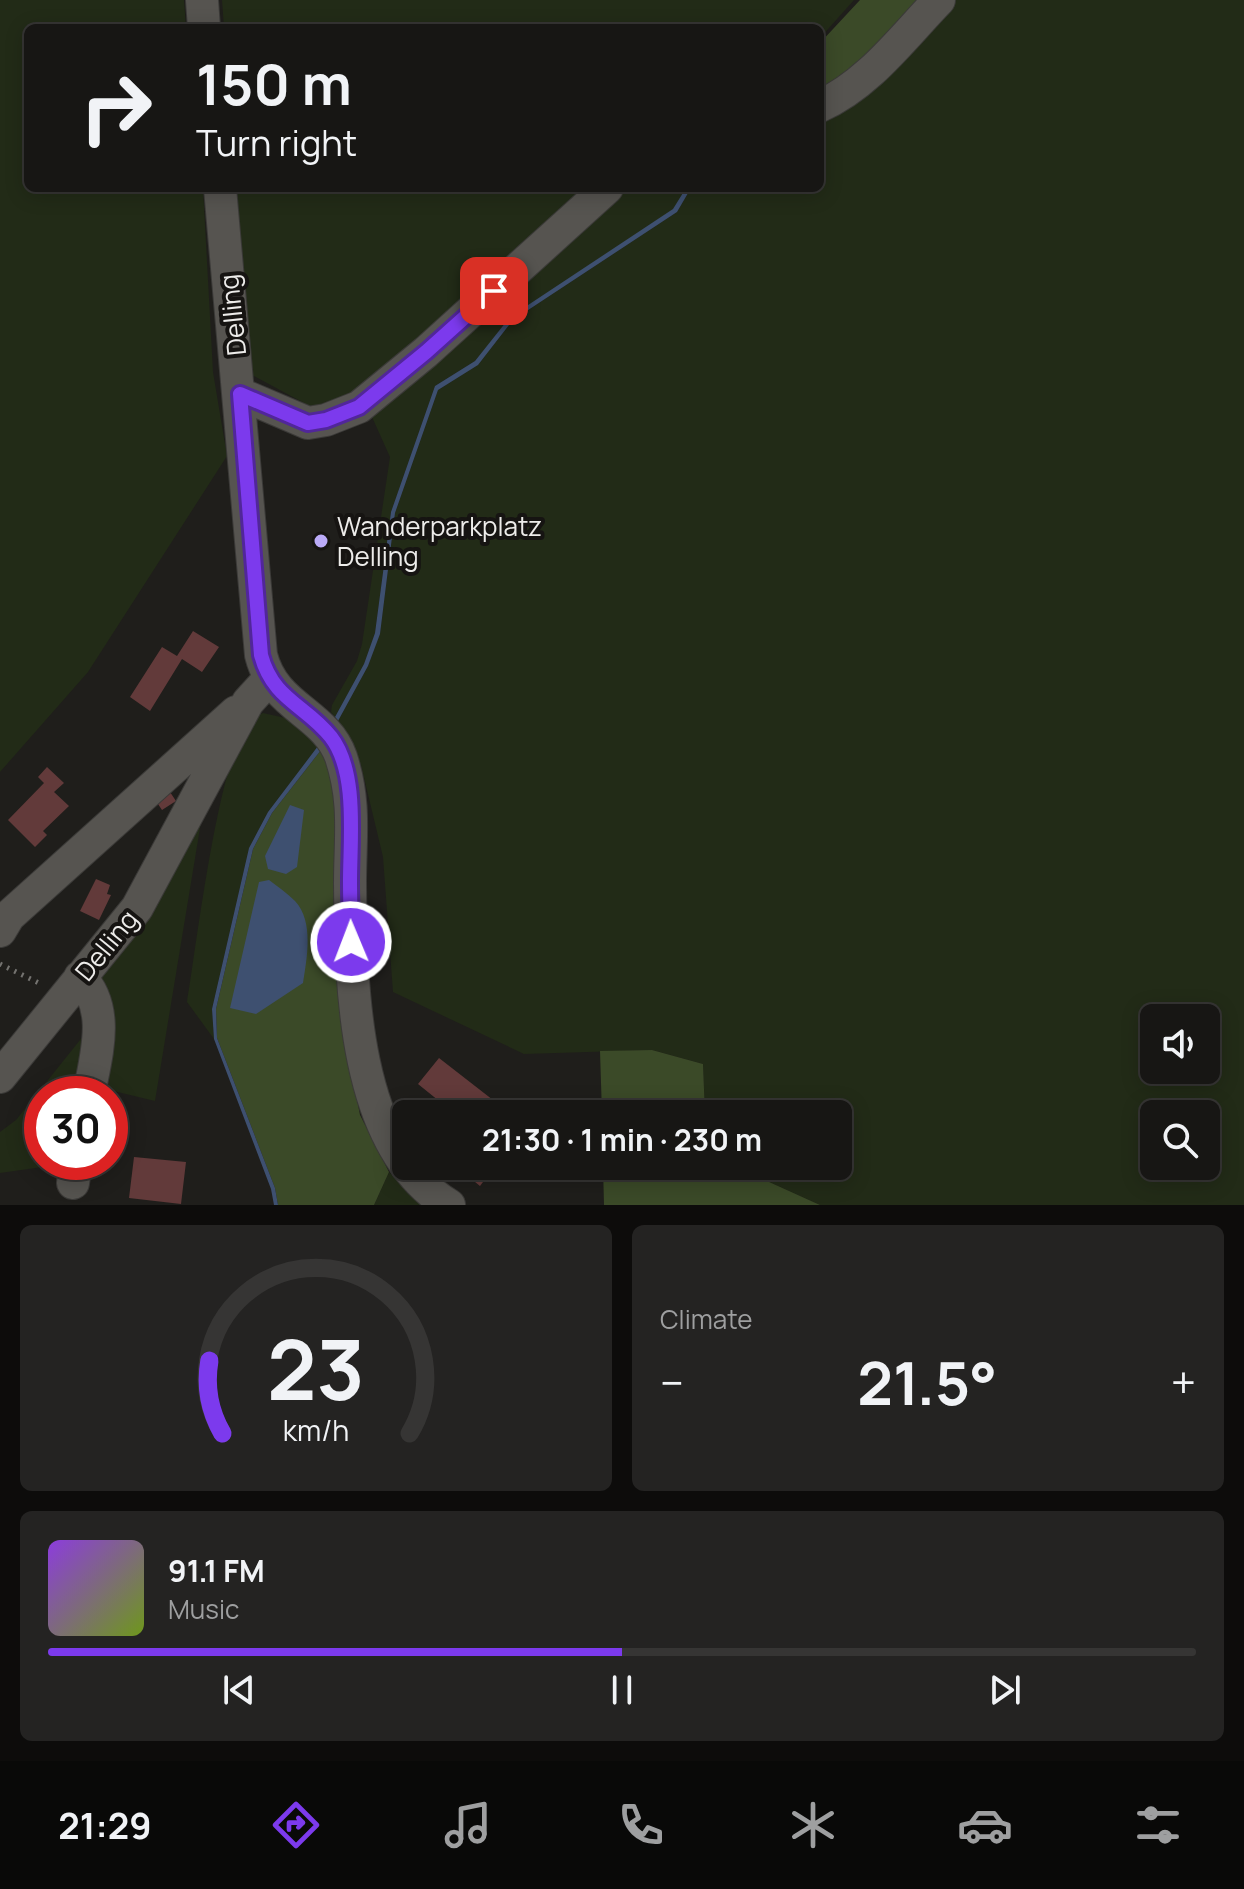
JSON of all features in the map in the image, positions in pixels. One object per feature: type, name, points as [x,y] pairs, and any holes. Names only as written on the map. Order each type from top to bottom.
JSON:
[{"type":"street","points":[[202,0],[204,24]]},
{"type":"street","points":[[824,104],[837,99],[859,82],[939,0]]},
{"type":"street","name":"Delling","points":[[0,1077],[137,908],[258,691],[261,655],[220,192]]},
{"type":"street","points":[[240,394],[308,423],[326,420],[359,407],[426,352],[603,192]]},
{"type":"street","points":[[3,920],[258,691]]},
{"type":"street","name":"Delling","points":[[258,691],[290,702],[332,738],[340,755],[353,812],[351,942],[366,1074],[381,1124],[410,1173],[449,1205]]},
{"type":"street","points":[[72,986],[89,987],[100,1020],[93,1076]]},
{"type":"path","points":[[0,964],[72,986]]},
{"type":"green space","points":[[0,0],[184,0],[186,24],[24,24],[24,192],[203,192],[213,372],[227,456],[88,672],[0,772]]},
{"type":"green space","points":[[222,0],[854,0],[824,34],[824,24],[224,24]]},
{"type":"green space","points":[[860,0],[923,0],[830,94],[824,95],[824,39]]},
{"type":"green space","points":[[948,0],[1244,0],[1244,1205],[820,1205],[765,1180],[852,1180],[852,1100],[704,1100],[703,1064],[652,1050],[524,1054],[393,992],[383,857],[361,765],[337,728],[338,721],[368,666],[380,634],[395,513],[438,390],[478,365],[513,320],[677,212],[689,192],[824,192],[824,116]]},
{"type":"green space","points":[[237,192],[582,192],[361,394],[317,410],[252,375],[240,265]]},
{"type":"green space","points":[[621,192],[684,192],[674,209],[511,317],[475,361],[435,386],[391,512],[375,633],[364,664],[335,717],[331,712],[332,705],[357,661],[362,644],[390,457],[372,417],[453,350]]},
{"type":"green space","points":[[263,713],[290,719],[318,746],[268,812],[249,848],[212,1009],[214,1039],[187,1002],[210,852],[229,768],[240,737],[252,719]]},
{"type":"green space","points":[[321,750],[336,786],[335,955],[344,1032],[360,1115],[389,1172],[374,1205],[278,1205],[275,1188],[217,1038],[216,1009],[253,849],[272,813]]},
{"type":"green space","points":[[202,816],[155,1101],[128,1094],[128,1076],[97,1076],[97,972]]},
{"type":"green space","points":[[92,1025],[85,1076],[51,1076]]},
{"type":"green space","points":[[652,1050],[703,1064],[704,1100],[602,1100],[600,1051]]},
{"type":"green space","points":[[24,1110],[24,1170],[0,1173],[0,1132]]},
{"type":"green space","points":[[389,1172],[392,1180],[397,1180],[421,1205],[374,1205]]},
{"type":"green space","points":[[603,1180],[765,1180],[820,1205],[604,1205]]},
{"type":"water","points":[[684,192],[689,192],[677,212],[513,320],[478,365],[438,390],[395,513],[380,634],[368,666],[338,721],[335,717],[364,664],[375,633],[391,512],[435,386],[475,361],[510,317],[673,209]]},
{"type":"water","points":[[318,746],[321,750],[272,813],[253,849],[216,1009],[217,1038],[275,1188],[278,1205],[274,1205],[271,1189],[214,1039],[212,1009],[249,848],[268,812]]},
{"type":"water","points":[[290,805],[304,810],[297,867],[286,874],[268,869],[265,856]]},
{"type":"water","points":[[269,880],[301,909],[307,929],[307,951],[303,983],[256,1014],[230,1008],[259,882]]},
{"type":"building","points":[[193,631],[219,647],[202,672],[182,659],[150,711],[130,697],[162,647],[177,656]]},
{"type":"building","points":[[47,767],[64,783],[54,792],[69,806],[43,831],[47,835],[35,847],[8,820],[44,783],[38,777]]},
{"type":"building","points":[[170,792],[176,801],[162,810],[156,801]]},
{"type":"building","points":[[96,879],[110,885],[107,894],[111,895],[99,920],[80,911]]},
{"type":"building","points":[[439,1058],[493,1100],[438,1100],[418,1084]]},
{"type":"building","points":[[134,1157],[186,1162],[181,1204],[129,1198]]},
{"type":"place","name":"Wanderparkplatz Delling","points":[[321,541]]},
{"type":"route","points":[[351,942],[353,812],[340,755],[332,738],[279,692],[264,669],[261,655],[240,394],[308,423],[326,420],[359,407],[494,291]]}]
